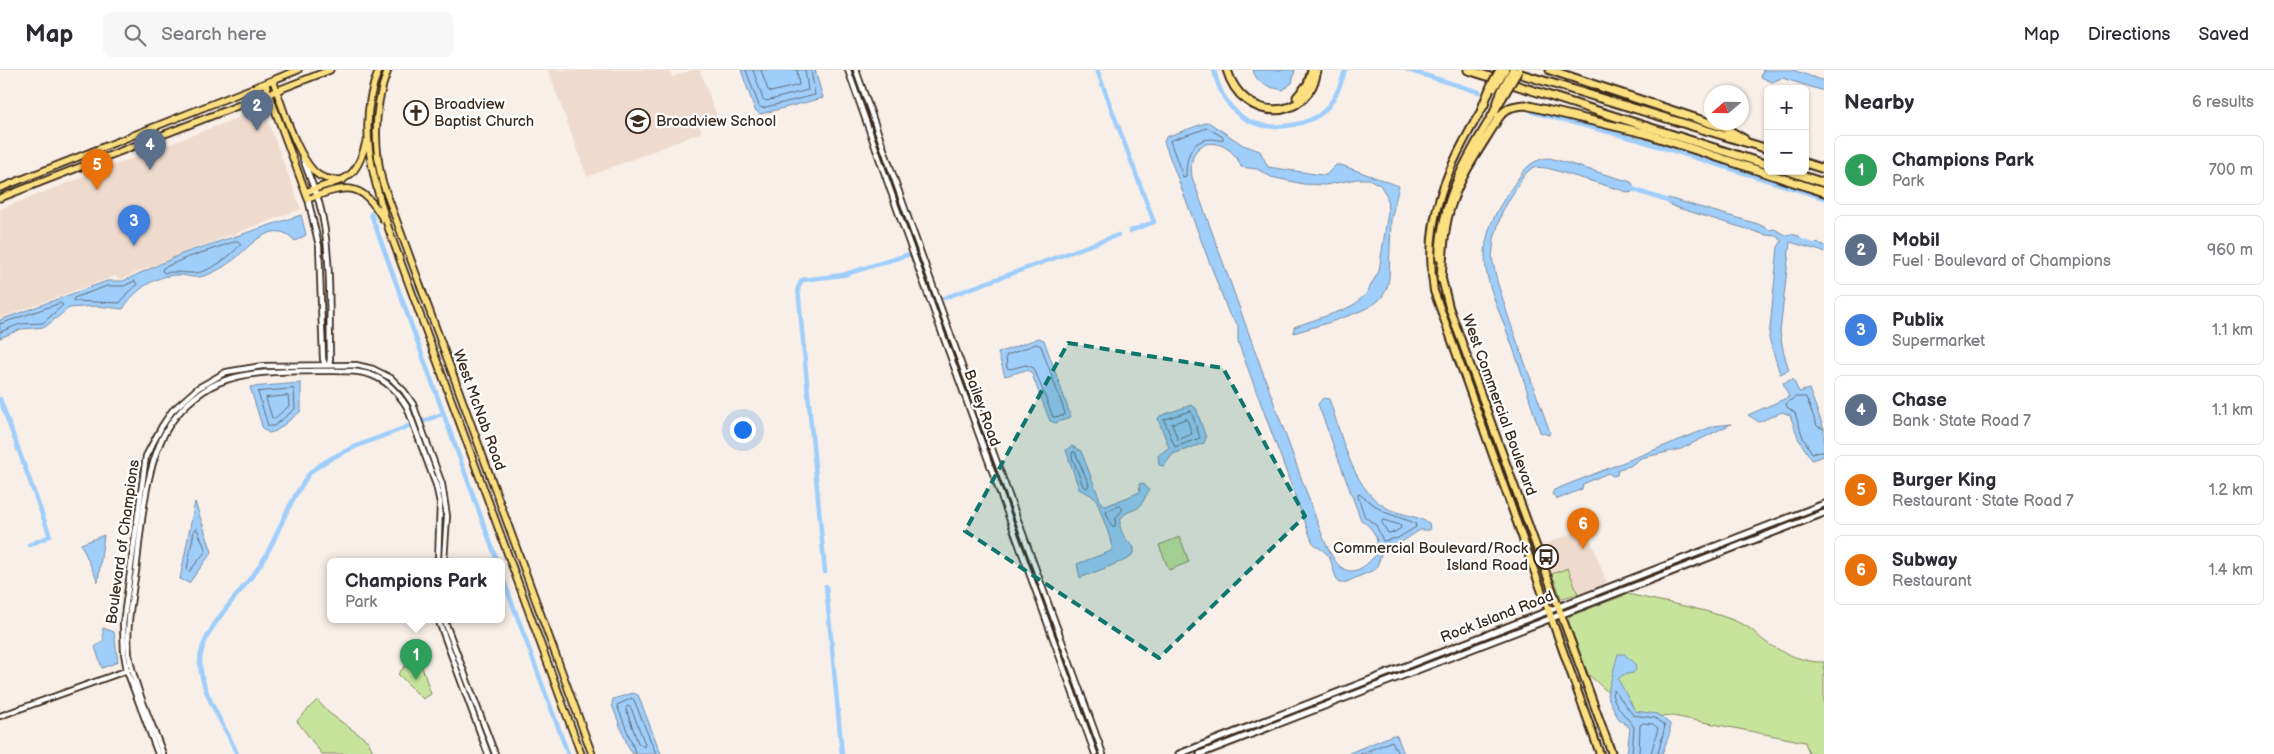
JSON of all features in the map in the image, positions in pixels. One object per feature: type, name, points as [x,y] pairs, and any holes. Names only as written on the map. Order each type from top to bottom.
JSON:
[{"type":"highway","points":[[1227,70],[1234,87],[1246,101],[1263,109],[1274,110],[1296,103],[1304,97],[1316,79],[1317,70]]},
{"type":"highway","points":[[1232,70],[1234,79],[1245,94],[1261,103],[1276,105],[1294,99],[1301,93],[1308,84],[1312,70]]},
{"type":"highway","points":[[1468,70],[1764,164]]},
{"type":"highway","points":[[1494,113],[1500,70]]},
{"type":"highway","points":[[1498,89],[1507,70],[1764,148]]},
{"type":"highway","points":[[1482,108],[1513,70]]},
{"type":"highway","points":[[1498,89],[1519,70]]},
{"type":"highway","points":[[1550,70],[1725,128],[1755,145]]},
{"type":"highway","points":[[1442,279],[1445,230],[1452,202],[1462,180],[1499,117],[1506,108],[1513,106],[1525,105],[1644,133],[1824,192]]},
{"type":"highway","name":"West Commercial Boulevard","points":[[1482,108],[1460,147],[1444,182],[1430,245],[1431,274],[1438,305],[1600,754]]},
{"type":"highway","name":"West Commercial Boulevard","points":[[1494,113],[1462,165],[1445,209],[1440,235],[1442,279],[1449,306],[1612,754]]},
{"type":"highway","points":[[1809,164],[1824,169]]},
{"type":"highway","points":[[1800,175],[1824,183]]},
{"type":"main road","points":[[0,188],[298,70]]},
{"type":"main road","points":[[0,198],[330,70]]},
{"type":"main road","name":"West McNab Road","points":[[379,70],[371,97],[368,138],[374,183],[389,230],[581,754]]},
{"type":"main road","name":"West McNab Road","points":[[388,70],[377,118],[378,163],[382,181],[592,754]]},
{"type":"main road","points":[[273,80],[302,156],[310,168],[330,180],[343,180]]},
{"type":"main road","points":[[265,83],[307,196]]},
{"type":"main road","points":[[307,196],[314,189],[349,177],[357,168],[368,138]]},
{"type":"main road","points":[[307,196],[316,196],[341,188],[358,190],[370,199],[389,230]]},
{"type":"main road","name":"Rock Island Road","points":[[1179,754],[1824,504]]},
{"type":"main road","name":"Rock Island Road","points":[[1200,754],[1824,513]]},
{"type":"street","name":"Bailey Road","points":[[848,70],[1095,754]]},
{"type":"street","name":"Bailey Road","points":[[856,70],[1103,754]]},
{"type":"street","points":[[302,156],[316,196],[326,245],[330,358],[327,364]]},
{"type":"street","points":[[307,196],[319,246],[327,371]]},
{"type":"street","name":"Boulevard of Champions","points":[[158,754],[127,671],[123,624],[146,456],[162,426],[185,398],[206,383],[226,372],[262,366],[327,364],[356,364],[373,369],[391,378],[413,404],[442,484],[447,516],[444,558]]},
{"type":"street","name":"Boulevard of Champions","points":[[163,754],[133,669],[128,624],[154,456],[166,429],[189,403],[218,383],[262,372],[355,370],[371,374],[386,383],[400,396],[407,407],[436,485],[440,503],[438,558]]},
{"type":"street","points":[[439,623],[488,754]]},
{"type":"street","points":[[446,623],[495,754]]},
{"type":"street","points":[[0,716],[133,669]]},
{"type":"highlighted area","points":[[1068,343],[1223,368],[1305,516],[1159,658],[965,531]]},
{"type":"shaded area","name":"Broadview School","points":[[548,70],[669,70],[672,77],[692,70],[700,70],[717,117],[699,125],[702,132],[587,177]]},
{"type":"shaded area","points":[[263,108],[301,209],[188,251],[122,279],[115,276],[0,318],[0,209]]},
{"type":"shaded area","points":[[1586,528],[1607,583],[1578,594],[1568,568],[1552,574],[1542,545]]},
{"type":"green space","points":[[1180,537],[1189,562],[1169,570],[1159,545]]},
{"type":"green space","points":[[1568,568],[1578,594],[1561,598],[1552,574]]},
{"type":"green space","points":[[1628,594],[1719,615],[1746,626],[1761,639],[1787,654],[1809,661],[1824,662],[1824,754],[1809,754],[1805,742],[1673,716],[1636,718],[1588,674],[1568,621],[1570,616]]},
{"type":"green space","points":[[420,661],[431,694],[423,699],[398,674],[404,667]]},
{"type":"green space","points":[[317,700],[329,713],[368,741],[374,754],[322,754],[297,721]]},
{"type":"water","points":[[741,70],[815,70],[823,98],[760,114],[755,110]]},
{"type":"water","points":[[1253,70],[1295,70],[1292,83],[1283,90],[1261,82],[1257,79]]},
{"type":"water","points":[[1763,70],[1793,70],[1824,81],[1824,91],[1782,78],[1772,82],[1761,77]]},
{"type":"water","points":[[1208,122],[1243,145],[1260,151],[1268,167],[1326,175],[1336,165],[1341,165],[1399,186],[1391,220],[1389,281],[1383,296],[1371,306],[1361,311],[1294,333],[1294,327],[1343,310],[1355,304],[1366,294],[1379,271],[1388,212],[1387,196],[1380,185],[1369,179],[1357,179],[1325,185],[1303,184],[1271,177],[1257,169],[1241,167],[1239,161],[1230,151],[1213,143],[1200,147],[1194,153],[1192,161],[1192,177],[1319,527],[1333,557],[1346,570],[1354,571],[1364,566],[1375,556],[1377,540],[1370,527],[1361,520],[1318,404],[1323,398],[1329,399],[1349,459],[1364,487],[1374,498],[1390,510],[1429,523],[1430,530],[1420,530],[1400,543],[1384,546],[1376,569],[1344,583],[1339,583],[1337,580],[1328,555],[1312,541],[1238,342],[1238,325],[1229,314],[1164,142],[1166,137]]},
{"type":"water","points":[[1550,158],[1631,182],[1633,185],[1631,193],[1547,168],[1533,167],[1524,175],[1502,212],[1494,239],[1492,258],[1510,322],[1550,432],[1549,435],[1540,432],[1516,356],[1495,301],[1485,265],[1485,247],[1498,209],[1520,175],[1532,163]]},
{"type":"water","points":[[1668,198],[1758,224],[1770,230],[1774,229],[1786,235],[1799,236],[1803,243],[1814,247],[1817,243],[1824,245],[1824,252],[1790,242],[1780,332],[1789,370],[1780,374],[1769,338],[1778,247],[1782,241],[1776,236],[1766,235],[1675,207],[1666,202]]},
{"type":"water","points":[[301,215],[306,235],[295,241],[280,232],[272,232],[264,235],[231,262],[211,274],[198,277],[177,275],[153,281],[139,290],[123,309],[97,306],[69,308],[45,327],[21,329],[0,338],[0,320],[107,281],[123,281],[184,253]]},
{"type":"water","points":[[1039,338],[1044,340],[1071,417],[1056,423],[1050,421],[1031,372],[1026,370],[1005,376],[998,353]]},
{"type":"water","points":[[1793,379],[1799,392],[1809,389],[1824,429],[1824,456],[1812,460],[1799,440],[1790,415],[1782,412],[1759,422],[1748,415],[1789,397],[1783,383]]},
{"type":"water","points":[[301,383],[301,411],[276,431],[269,433],[263,429],[250,387]]},
{"type":"water","points":[[1191,405],[1196,408],[1206,438],[1204,443],[1173,454],[1164,466],[1159,465],[1158,456],[1169,447],[1158,419],[1160,416]]},
{"type":"water","points":[[1731,424],[1681,449],[1641,458],[1630,466],[1618,469],[1617,475],[1613,476],[1608,473],[1583,484],[1582,489],[1558,499],[1552,494],[1554,490],[1714,426]]},
{"type":"water","points":[[1072,446],[1081,451],[1102,505],[1106,506],[1140,492],[1139,484],[1143,483],[1149,490],[1139,507],[1125,514],[1120,522],[1124,536],[1134,547],[1134,553],[1128,559],[1080,578],[1077,564],[1111,551],[1113,547],[1097,501],[1091,495],[1079,489],[1066,450]]},
{"type":"water","points":[[195,502],[212,552],[189,583],[180,579]]},
{"type":"water","points":[[104,535],[98,582],[81,544]]},
{"type":"water","points":[[103,628],[114,632],[118,662],[102,668],[95,647],[104,639]]},
{"type":"water","points":[[1618,654],[1624,654],[1635,663],[1636,670],[1633,673],[1623,675],[1618,679],[1635,711],[1657,714],[1670,724],[1670,732],[1662,754],[1627,754],[1630,728],[1618,718],[1607,695]]},
{"type":"water","points":[[633,693],[638,695],[661,754],[633,754],[629,749],[612,705],[613,699]]},
{"type":"water","points":[[1393,735],[1397,736],[1404,754],[1347,754]]},
{"type":"waterway","points":[[1097,70],[1154,222],[1130,231]]},
{"type":"waterway","points":[[1214,70],[1224,97],[1232,108],[1251,122],[1263,126],[1277,127],[1301,123],[1321,114],[1334,97],[1345,70]]},
{"type":"waterway","points":[[1408,70],[1479,92]]},
{"type":"waterway","points":[[1533,112],[1639,140],[1824,198]]},
{"type":"waterway","points":[[1629,188],[1671,202]]},
{"type":"waterway","points":[[371,214],[496,558]]},
{"type":"waterway","points":[[944,298],[1118,235]]},
{"type":"waterway","points":[[1798,240],[1824,249]]},
{"type":"waterway","points":[[825,572],[798,288],[802,280],[843,275],[907,255]]},
{"type":"waterway","points":[[0,399],[50,536],[29,545]]},
{"type":"waterway","points":[[424,421],[442,414]]},
{"type":"waterway","points":[[237,754],[209,699],[205,687],[200,663],[206,638],[223,612],[260,565],[290,505],[311,472],[347,450],[409,426]]},
{"type":"waterway","points":[[505,584],[568,754]]},
{"type":"waterway","points":[[826,586],[842,754]]},
{"type":"place","name":"Broadview Baptist Church","points":[[416,113]]},
{"type":"place","name":"Broadview School","points":[[638,121]]},
{"type":"place","name":"Mobil","points":[[257,131]]},
{"type":"place","name":"Chase","points":[[150,170]]},
{"type":"place","name":"Burger King","points":[[97,190]]},
{"type":"place","name":"Publix","points":[[134,246]]},
{"type":"place","name":"Subway","points":[[1583,549]]},
{"type":"place","name":"Commercial Boulevard/Rock Island Road","points":[[1546,557]]},
{"type":"place","name":"Champions Park","points":[[416,680]]}]
